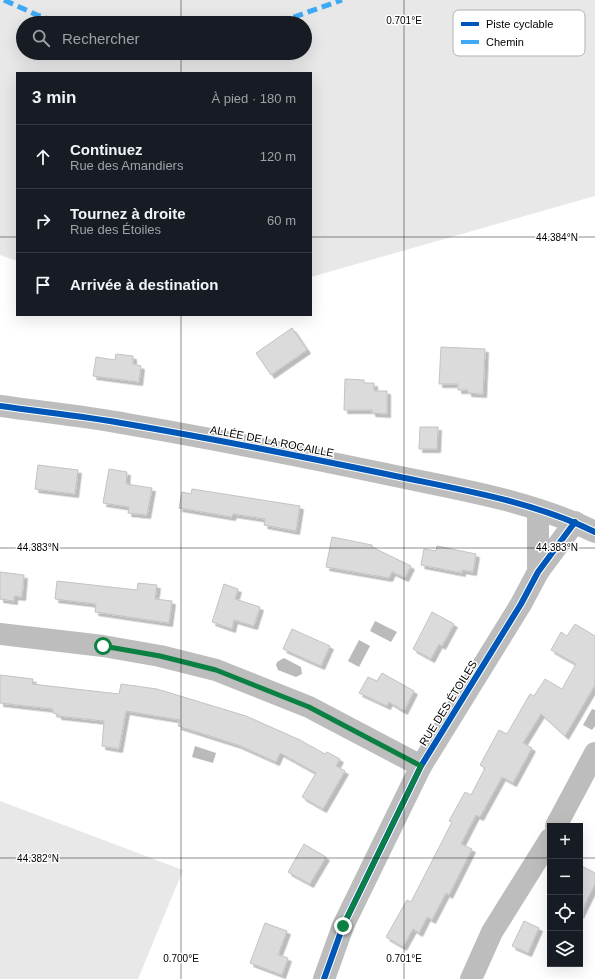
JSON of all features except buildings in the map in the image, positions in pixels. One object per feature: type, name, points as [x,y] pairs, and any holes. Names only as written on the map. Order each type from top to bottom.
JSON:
[{"type":"street","name":"ALLÉE DE LA ROCAILLE","points":[[0,406],[126,423],[311,458],[482,494],[575,522],[595,532]]},
{"type":"street","points":[[538,510],[538,572]]},
{"type":"street","name":"RUE DES ÉTOILES","points":[[324,979],[343,926],[421,766],[538,572],[575,522]]},
{"type":"street","points":[[0,634],[145,653],[216,670],[309,707],[421,766]]},
{"type":"street","points":[[558,823],[595,753]]},
{"type":"street","points":[[471,979],[492,932],[547,844]]},
{"type":"shaded area","points":[[0,0],[595,0],[595,196],[312,277],[312,72],[16,72],[16,261],[0,255]]},
{"type":"shaded area","points":[[375,621],[397,632],[391,642],[370,631]]},
{"type":"shaded area","points":[[359,640],[370,646],[359,667],[348,661]]},
{"type":"shaded area","points":[[284,658],[301,667],[302,674],[296,677],[278,670],[276,665],[277,662]]},
{"type":"shaded area","points":[[592,709],[595,710],[595,726],[592,730],[583,725]]},
{"type":"shaded area","points":[[195,746],[216,753],[213,763],[192,757]]},
{"type":"shaded area","points":[[0,801],[183,870],[138,979],[0,979]]},
{"type":"marked path","points":[[4,0],[40,16]]},
{"type":"marked path","points":[[297,16],[342,0]]},
{"type":"cycle path","points":[[0,406],[95,419],[192,436],[289,454],[466,491],[545,512],[595,532]]},
{"type":"cycle path","points":[[324,979],[343,926],[421,766],[521,604],[538,572],[575,522]]},
{"type":"route","points":[[103,646],[160,656],[216,670],[309,707],[421,766],[343,926]]}]
